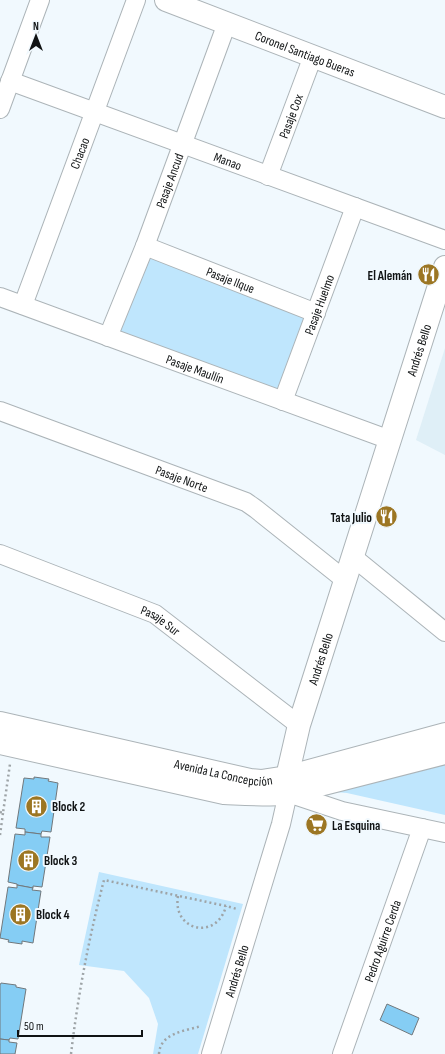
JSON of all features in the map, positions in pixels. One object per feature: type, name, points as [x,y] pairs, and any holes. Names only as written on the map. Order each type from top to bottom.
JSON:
[{"type":"street","points":[[0,109],[40,0]]},
{"type":"street","name":"Chacao","points":[[23,305],[136,0]]},
{"type":"street","name":"Coronel Santiago Bueras","points":[[166,0],[445,107]]},
{"type":"street","name":"Pasaje Ancud","points":[[108,337],[145,246],[227,23]]},
{"type":"street","name":"Pasaje Cox","points":[[268,176],[313,56]]},
{"type":"street","name":"Manao","points":[[10,81],[445,240]]},
{"type":"street","name":"Pasaje Huelmo","points":[[283,401],[355,207]]},
{"type":"street","name":"Pasaje Ilque","points":[[145,246],[316,313]]},
{"type":"street","name":"Andrés Bello","points":[[211,1054],[281,824],[299,725],[445,267]]},
{"type":"street","name":"Pasaje Maullín","points":[[0,297],[390,440]]},
{"type":"street","name":"Pasaje Norte","points":[[0,411],[246,502],[345,580]]},
{"type":"street","name":"Pasaje Sur","points":[[0,554],[154,614],[299,725]]},
{"type":"street","points":[[353,557],[445,632]]},
{"type":"street","name":"Avenida La Concepción","points":[[0,723],[250,780],[288,785],[445,753]]},
{"type":"street","name":"Avenida La Concepción","points":[[5,751],[224,793],[275,795],[288,785],[445,734]]},
{"type":"street","points":[[288,785],[342,811],[445,833]]},
{"type":"street","name":"Pedro Aguirre Cerda","points":[[342,1054],[422,828]]},
{"type":"path","points":[[0,835],[5,751]]},
{"type":"path","points":[[71,1054],[81,980],[91,930],[104,880],[237,909],[234,916]]},
{"type":"path","points":[[178,896],[178,909],[180,915],[189,925],[196,927],[203,928],[216,924],[221,919],[226,906]]},
{"type":"path","points":[[200,1033],[204,1020]]},
{"type":"path","points":[[159,1054],[159,1048],[167,1037],[202,1026]]},
{"type":"shaded area","points":[[146,253],[308,315],[280,390],[115,331]]},
{"type":"shaded area","points":[[445,348],[445,455],[416,440]]},
{"type":"shaded area","points":[[445,763],[445,815],[347,793],[324,791]]},
{"type":"shaded area","points":[[99,872],[243,904],[198,1054],[153,1054],[158,1024],[149,998],[124,971],[79,965]]},
{"type":"building","name":"Block 2","points":[[34,777],[49,779],[48,781],[58,783],[51,832],[42,831],[41,834],[25,832],[25,829],[16,828],[24,778],[34,779]]},
{"type":"building","name":"Block 3","points":[[25,832],[41,834],[41,837],[50,837],[42,887],[33,886],[33,888],[8,882],[15,834],[25,835]]},
{"type":"building","name":"Block 4","points":[[17,885],[33,888],[32,890],[41,891],[33,943],[22,941],[22,944],[8,942],[9,940],[0,938],[8,887],[17,888]]},
{"type":"building","points":[[1,983],[16,985],[16,987],[26,989],[18,1039],[0,1039]]},
{"type":"building","points":[[387,1004],[419,1018],[412,1035],[380,1020]]},
{"type":"building","points":[[0,1039],[17,1043],[15,1054],[0,1054]]},
{"type":"place","name":"El Alemán","points":[[428,275]]},
{"type":"place","name":"Tata Julio","points":[[387,517]]},
{"type":"place","name":"Block 2","points":[[37,806]]},
{"type":"place","name":"La Esquina","points":[[316,825]]},
{"type":"place","name":"Block 3","points":[[29,860]]},
{"type":"place","name":"Block 4","points":[[21,914]]}]
